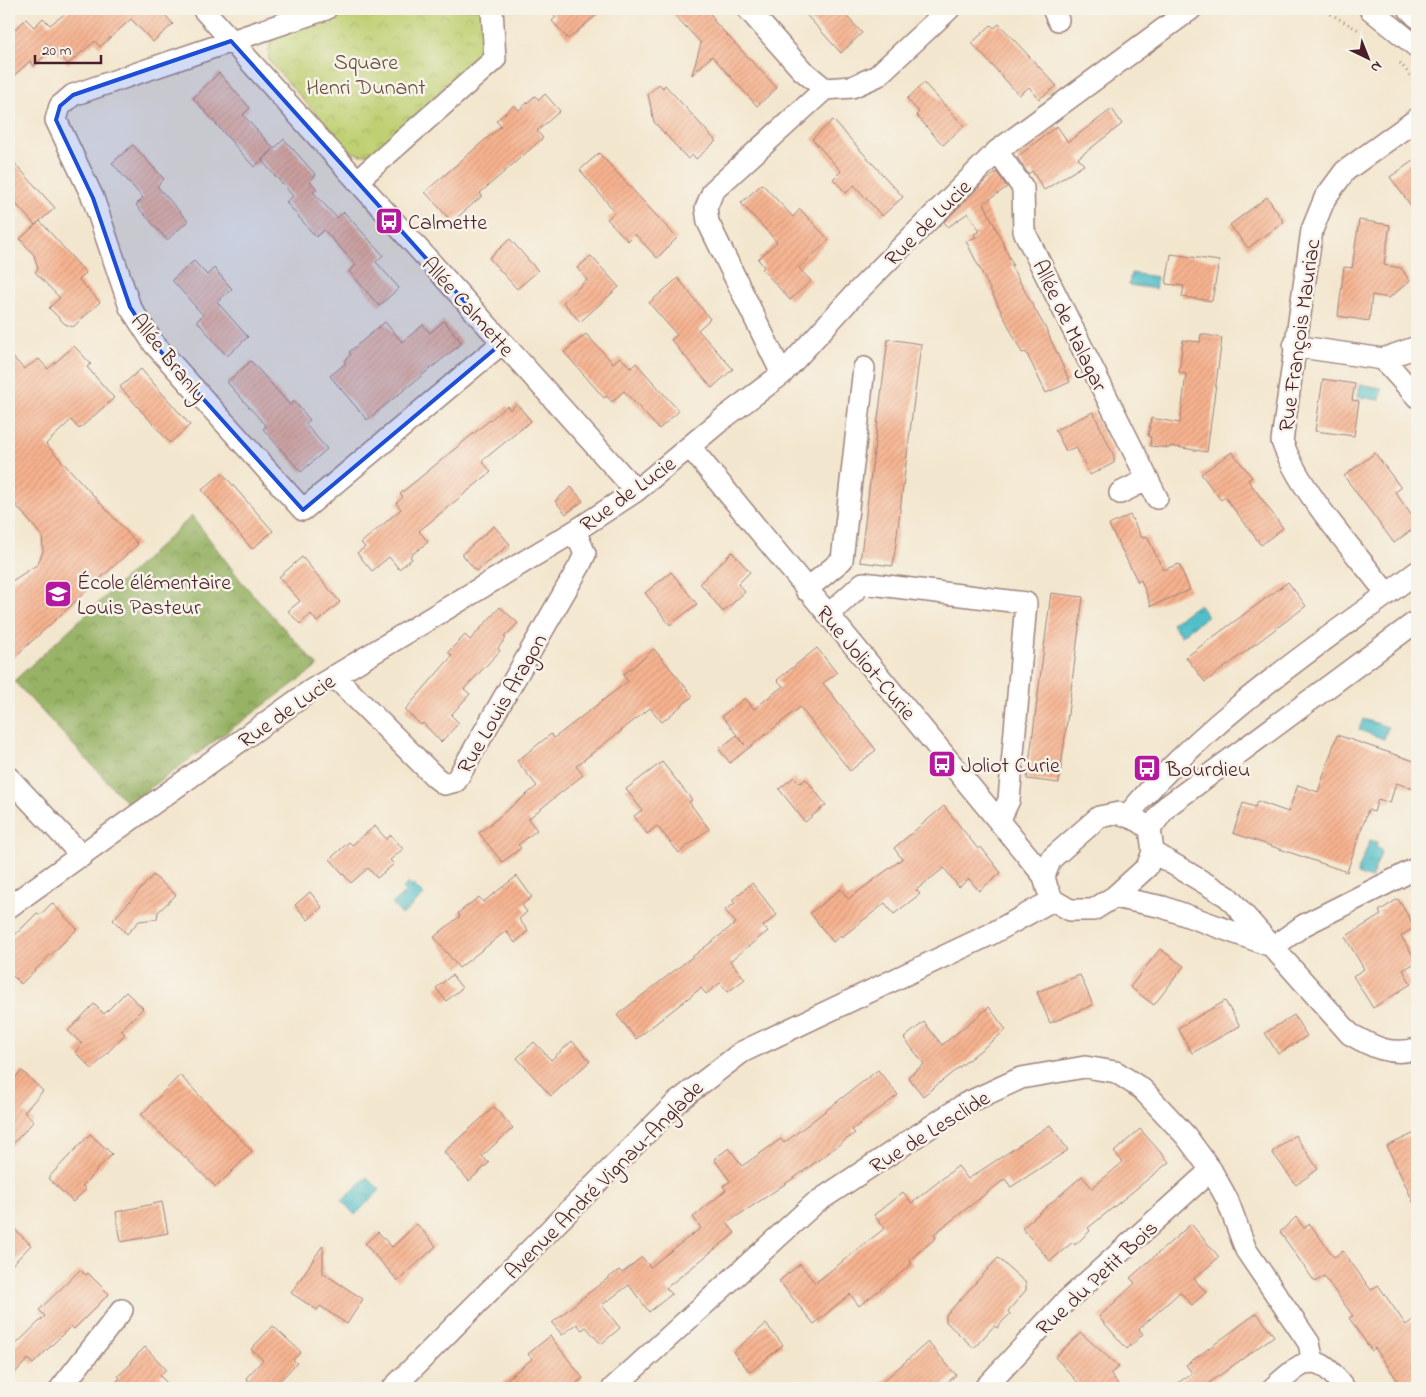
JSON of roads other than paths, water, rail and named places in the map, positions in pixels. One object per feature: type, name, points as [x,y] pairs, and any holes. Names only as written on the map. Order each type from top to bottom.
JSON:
[{"type":"street","name":"Allée Calmette","points":[[203,9],[636,491]]},
{"type":"street","points":[[231,40],[326,9]]},
{"type":"street","points":[[357,181],[495,59],[492,9]]},
{"type":"street","points":[[748,9],[802,70],[825,89]]},
{"type":"street","points":[[782,374],[708,222],[706,208],[713,190],[825,89],[852,86],[877,76],[950,9]]},
{"type":"street","name":"Rue de Lucie","points":[[9,908],[334,676],[575,531],[636,491],[782,374],[853,296],[997,151],[1191,9]]},
{"type":"street","points":[[1370,9],[1417,47]]},
{"type":"street","points":[[1409,9],[1417,17]]},
{"type":"street","name":"Allée Branly","points":[[231,40],[74,95],[60,106],[56,120],[93,198],[130,307],[154,344],[296,503],[303,510],[502,343]]},
{"type":"street","name":"Rue François Mauriac","points":[[1388,594],[1305,486],[1288,459],[1282,440],[1312,230],[1325,198],[1345,172],[1417,119]]},
{"type":"street","name":"Allée de Malagar","points":[[997,151],[1023,188],[1024,231],[1157,498]]},
{"type":"street","points":[[1294,346],[1383,360],[1417,347]]},
{"type":"street","points":[[1383,360],[1417,397]]},
{"type":"street","points":[[806,590],[842,560],[864,368]]},
{"type":"street","name":"Rue Joliot-Curie","points":[[690,447],[806,590],[1044,876]]},
{"type":"street","points":[[1120,493],[1148,479]]},
{"type":"street","name":"Rue Louis Aragon","points":[[334,676],[435,777],[444,784],[456,781],[580,565],[585,554],[575,531]]},
{"type":"street","points":[[842,560],[864,583],[1026,603],[1009,800],[999,821]]},
{"type":"street","points":[[1128,816],[1161,778],[1287,667],[1417,572]]},
{"type":"street","points":[[828,615],[864,583]]},
{"type":"street","points":[[1150,829],[1119,813],[1099,817],[1051,859],[1044,876],[1053,900],[1070,910],[1093,910],[1114,897],[1140,875],[1153,852],[1150,829],[1166,807],[1417,621]]},
{"type":"street","points":[[9,778],[82,856]]},
{"type":"street","points":[[1153,852],[1228,897],[1350,1034],[1375,1049],[1405,1052],[1417,1049]]},
{"type":"street","points":[[1273,946],[1304,925],[1417,868]]},
{"type":"street","points":[[1114,897],[1164,907],[1273,946]]},
{"type":"street","name":"Avenue André Vignau-Anglade","points":[[393,1388],[677,1102],[709,1075],[742,1052],[991,934],[1053,900]]},
{"type":"street","name":"Rue de Lesclide","points":[[613,1388],[814,1204],[964,1104],[1021,1078],[1085,1067],[1116,1072],[1142,1088],[1186,1136],[1211,1170],[1227,1200],[1246,1250],[1309,1343],[1313,1362]]},
{"type":"street","name":"Rue du Petit Bois","points":[[985,1388],[1064,1302],[1211,1170]]},
{"type":"street","points":[[61,1388],[122,1310]]},
{"type":"street","points":[[1273,1388],[1298,1366],[1313,1362],[1323,1365],[1332,1372],[1344,1388]]},
{"type":"water","points":[[1131,273],[1157,277],[1155,289],[1129,285]]},
{"type":"water","points":[[1360,384],[1382,388],[1380,400],[1358,397]]},
{"type":"water","points":[[1199,604],[1207,616],[1181,636],[1172,623]]},
{"type":"water","points":[[1363,719],[1388,727],[1384,739],[1359,730]]},
{"type":"water","points":[[1370,840],[1377,842],[1376,847],[1382,850],[1371,879],[1357,874]]},
{"type":"water","points":[[408,883],[412,886],[414,885],[424,895],[402,915],[392,904],[406,892],[403,888]]},
{"type":"water","points":[[367,1177],[380,1190],[355,1215],[342,1201]]},
{"type":"place","name":"Calmette","points":[[389,221]]},
{"type":"place","name":"École élémentaire Louis Pasteur","points":[[58,594]]},
{"type":"place","name":"Joliot Curie","points":[[942,764]]},
{"type":"place","name":"Bourdieu","points":[[1147,768]]},
{"type":"park label","name":"Square Henri Dunant","points":[[366,74]]}]
